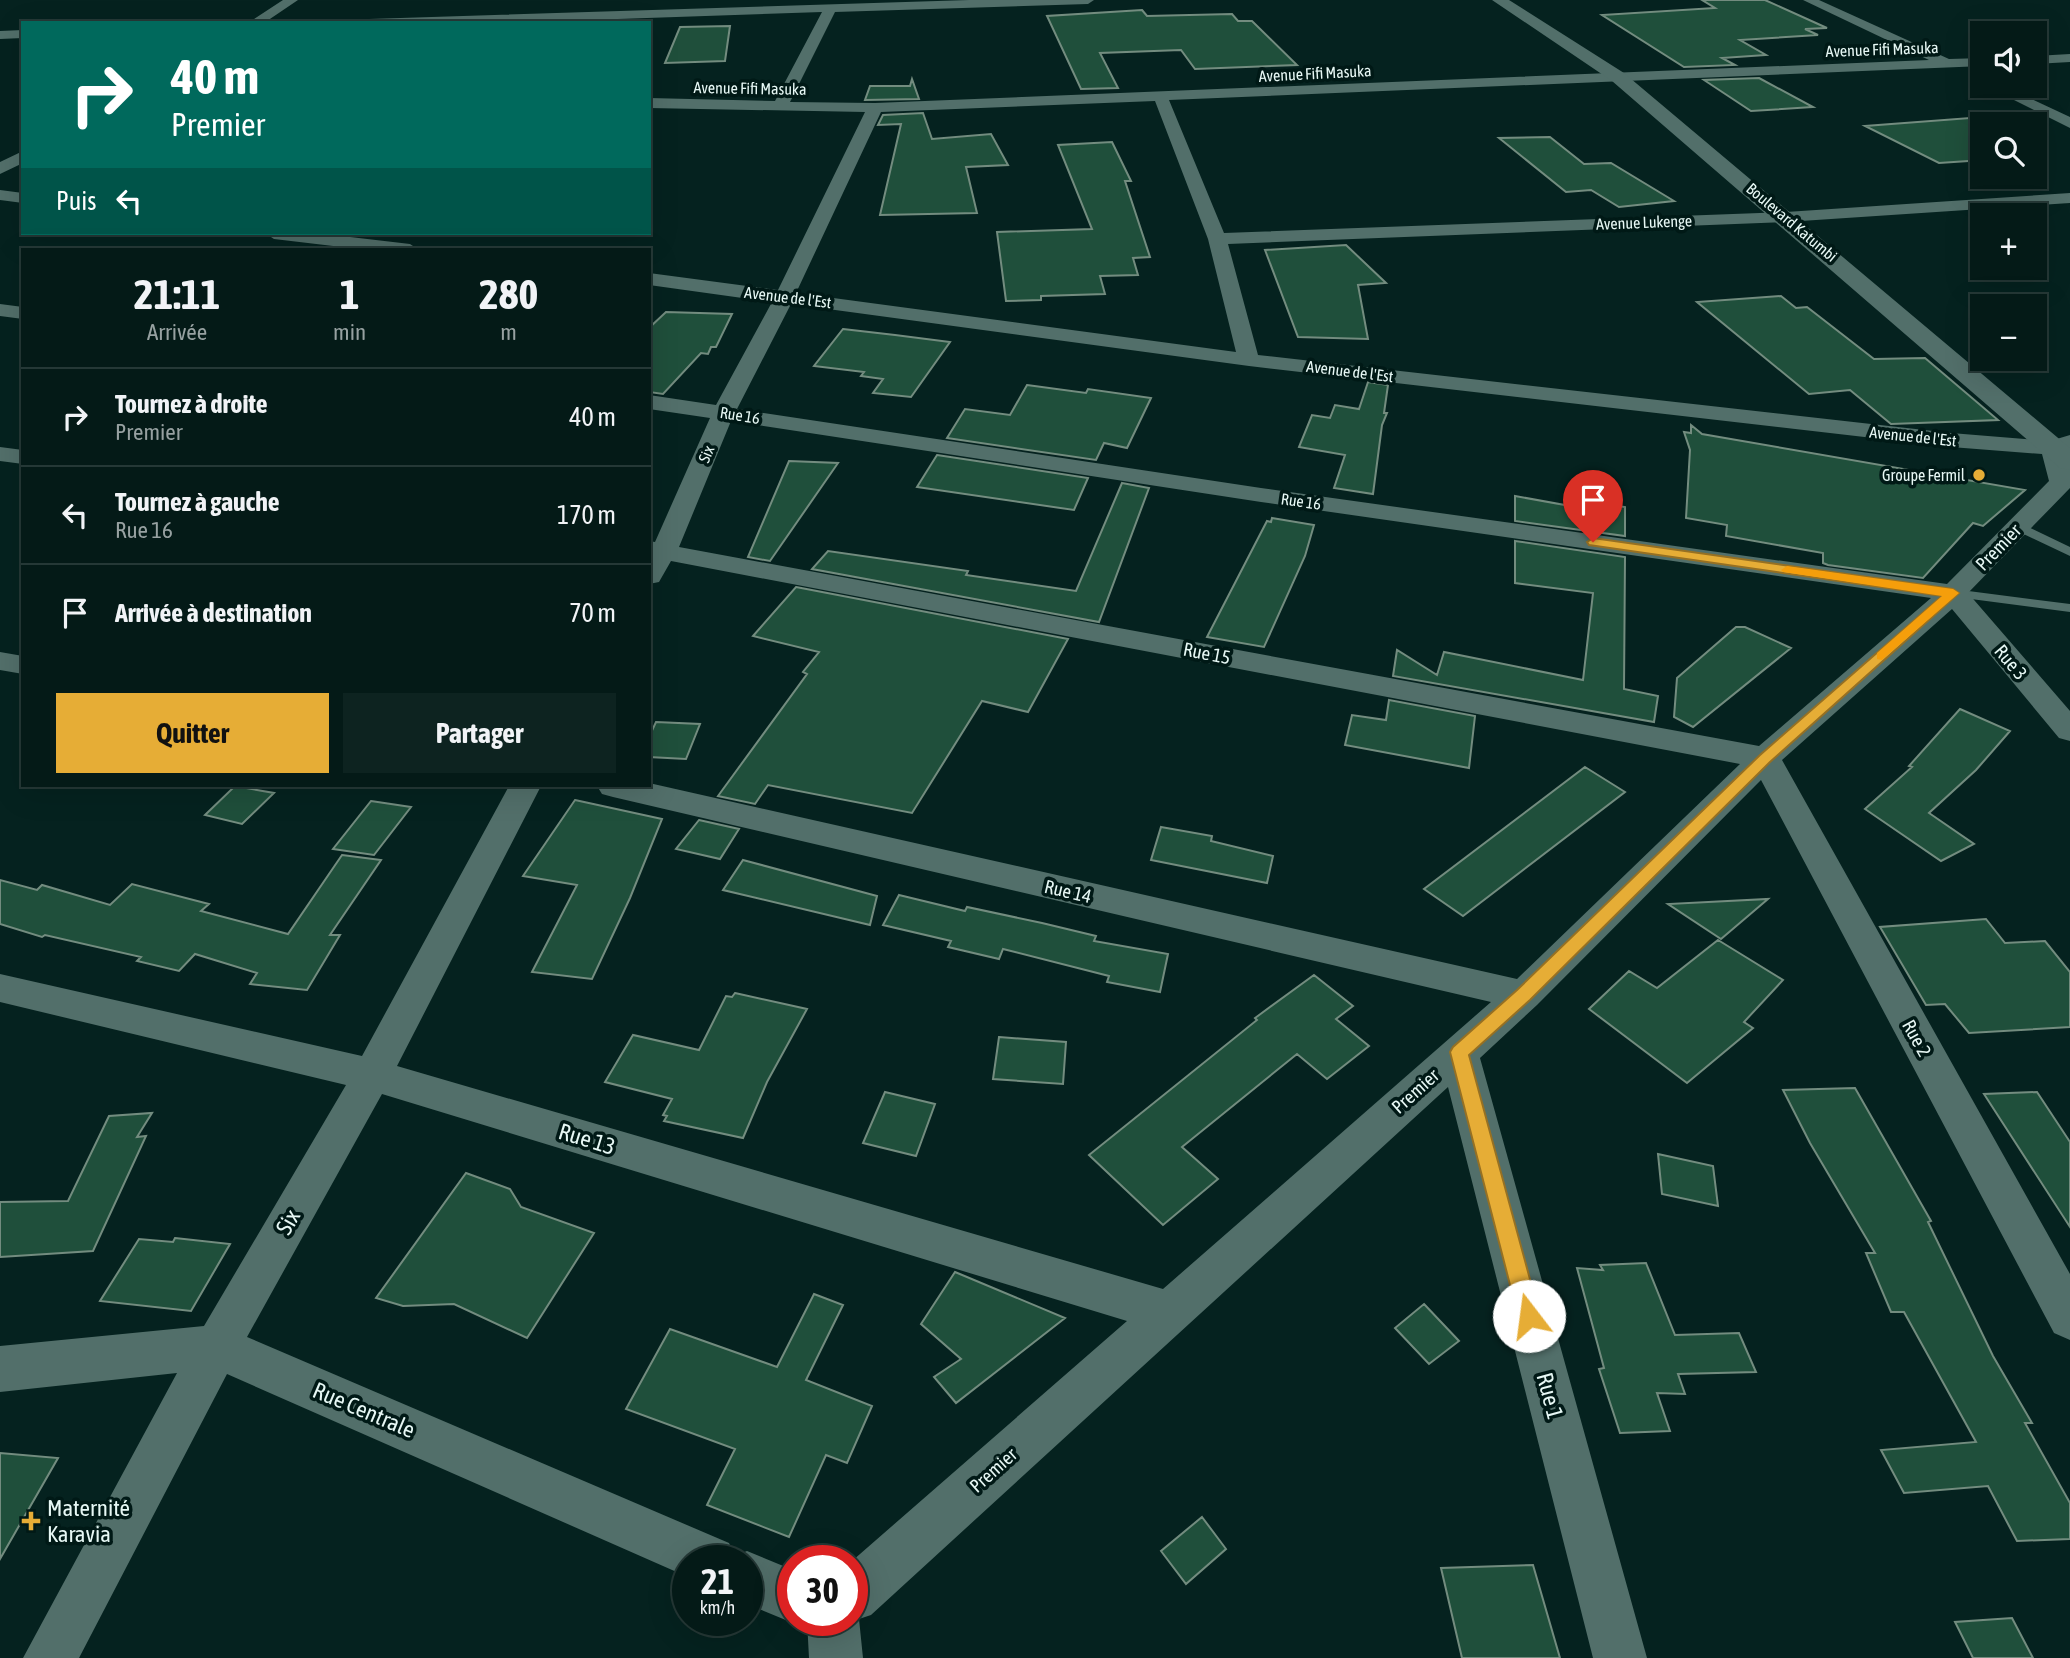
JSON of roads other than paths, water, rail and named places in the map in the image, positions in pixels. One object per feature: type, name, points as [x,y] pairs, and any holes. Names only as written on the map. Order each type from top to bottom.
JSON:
[{"type":"street","points":[[257,21],[292,0]]},
{"type":"street","points":[[594,20],[616,0]]},
{"type":"street","points":[[519,21],[594,20],[831,8],[850,4],[1088,0]]},
{"type":"street","name":"Boulevard Katumbi","points":[[1499,0],[1618,77],[2064,451]]},
{"type":"street","points":[[1809,0],[1970,74]]},
{"type":"street","points":[[779,106],[831,8]]},
{"type":"street","points":[[0,35],[21,34]]},
{"type":"street","points":[[2047,59],[2070,58]]},
{"type":"street","name":"Avenue Fifi Masuka","points":[[651,103],[874,108],[1970,63]]},
{"type":"street","points":[[1161,98],[1217,239],[1250,360]]},
{"type":"street","points":[[2018,98],[2070,123]]},
{"type":"street","name":"Six","points":[[651,570],[657,550],[724,412],[785,296],[874,108]]},
{"type":"street","points":[[0,169],[21,157]]},
{"type":"street","points":[[0,195],[21,198]]},
{"type":"street","name":"Avenue Lukenge","points":[[1217,239],[1787,217],[2070,198]]},
{"type":"street","points":[[306,235],[338,237],[399,248]]},
{"type":"street","name":"Avenue de l'Est","points":[[651,279],[1250,360],[2064,451]]},
{"type":"street","points":[[0,310],[21,313]]},
{"type":"street","name":"Rue 16","points":[[651,402],[1275,497],[1953,593]]},
{"type":"street","name":"Premier","points":[[868,1582],[1524,995],[1765,758],[1953,593],[2062,482],[2064,451]]},
{"type":"street","points":[[0,454],[21,457]]},
{"type":"street","name":"Rue 15","points":[[657,550],[1765,758]]},
{"type":"street","name":"Rue 3","points":[[1953,593],[2070,731]]},
{"type":"street","points":[[0,661],[21,665]]},
{"type":"street","name":"Rue 2","points":[[1765,758],[2070,1318]]},
{"type":"street","name":"Six","points":[[50,1658],[217,1347],[372,1075],[524,787]]},
{"type":"street","name":"Rue 14","points":[[617,787],[1524,995]]},
{"type":"street","name":"Rue 13","points":[[0,988],[372,1075],[1169,1312]]},
{"type":"street","name":"Rue 1","points":[[1459,1052],[1620,1658]]},
{"type":"street","name":"Rue Centrale","points":[[0,1369],[217,1347],[674,1545]]},
{"type":"street","points":[[834,1636],[836,1658]]},
{"type":"lane","points":[[2018,526],[2070,552]]},
{"type":"lane","points":[[1953,593],[2070,608]]},
{"type":"place","name":"Groupe Fermil","points":[[1979,475]]},
{"type":"place","name":"Maternité Karavia","points":[[31,1521]]}]
